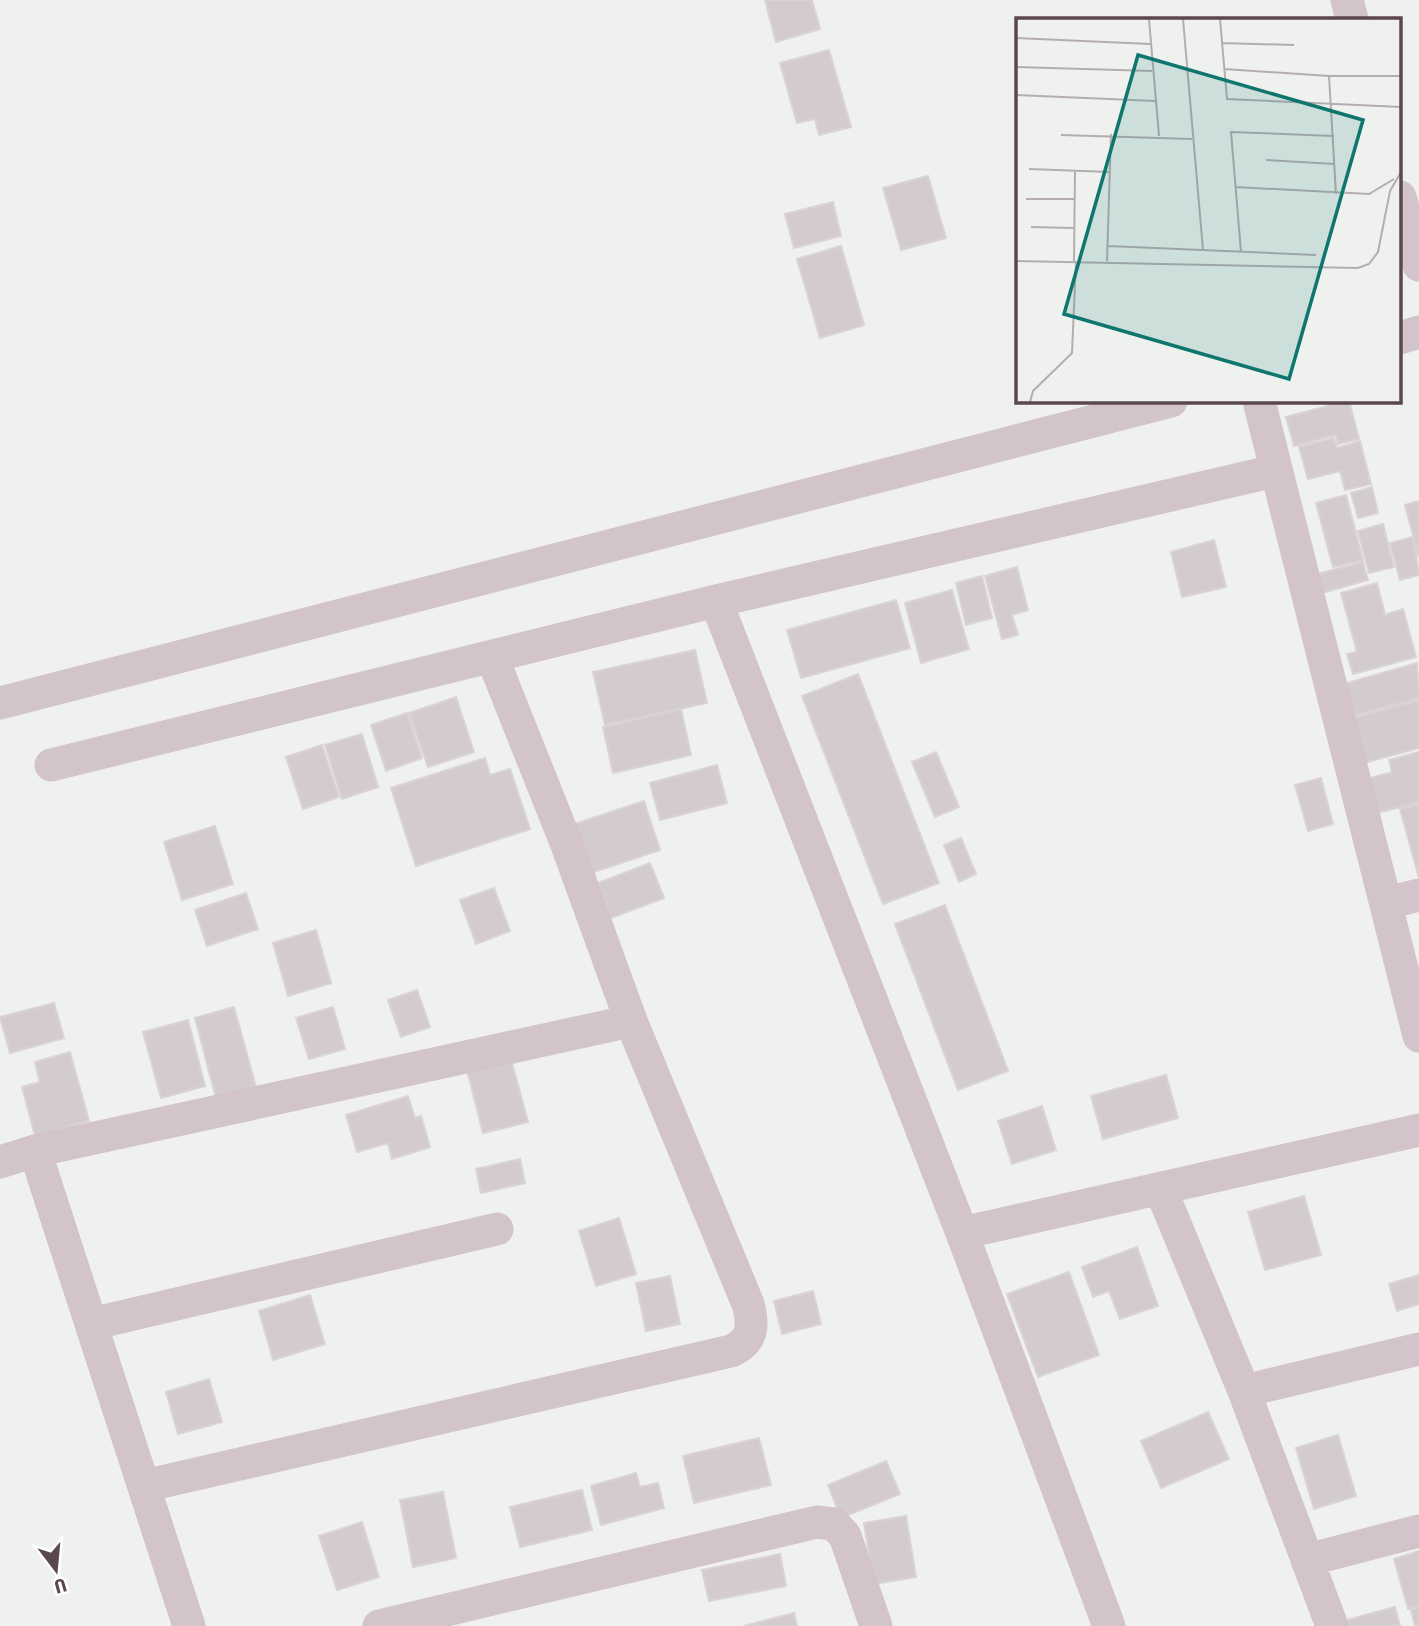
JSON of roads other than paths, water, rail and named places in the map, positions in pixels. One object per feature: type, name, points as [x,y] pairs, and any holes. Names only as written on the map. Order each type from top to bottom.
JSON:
[{"type":"street","points":[[1347,0],[1352,18]]},
{"type":"street","points":[[1402,204],[1419,265]]},
{"type":"street","points":[[1402,337],[1419,332]]},
{"type":"street","points":[[0,703],[1167,402]]},
{"type":"street","points":[[1259,402],[1274,471],[1419,1036]]},
{"type":"street","points":[[51,765],[716,601],[1274,471]]},
{"type":"street","points":[[716,601],[962,1233],[1109,1626]]},
{"type":"street","points":[[144,1486],[717,1354],[744,1345],[751,1335],[748,1304],[631,1021],[567,845],[492,657]]},
{"type":"street","points":[[1387,903],[1419,895]]},
{"type":"street","points":[[0,1161],[35,1151],[631,1021]]},
{"type":"street","points":[[962,1233],[1419,1130]]},
{"type":"street","points":[[35,1151],[189,1626]]},
{"type":"street","points":[[1161,1190],[1244,1391],[1332,1626]]},
{"type":"street","points":[[91,1324],[497,1229]]},
{"type":"street","points":[[1244,1391],[1419,1349]]},
{"type":"street","points":[[379,1626],[827,1522],[834,1524],[845,1536],[876,1626]]},
{"type":"street","points":[[1307,1560],[1419,1531]]}]
